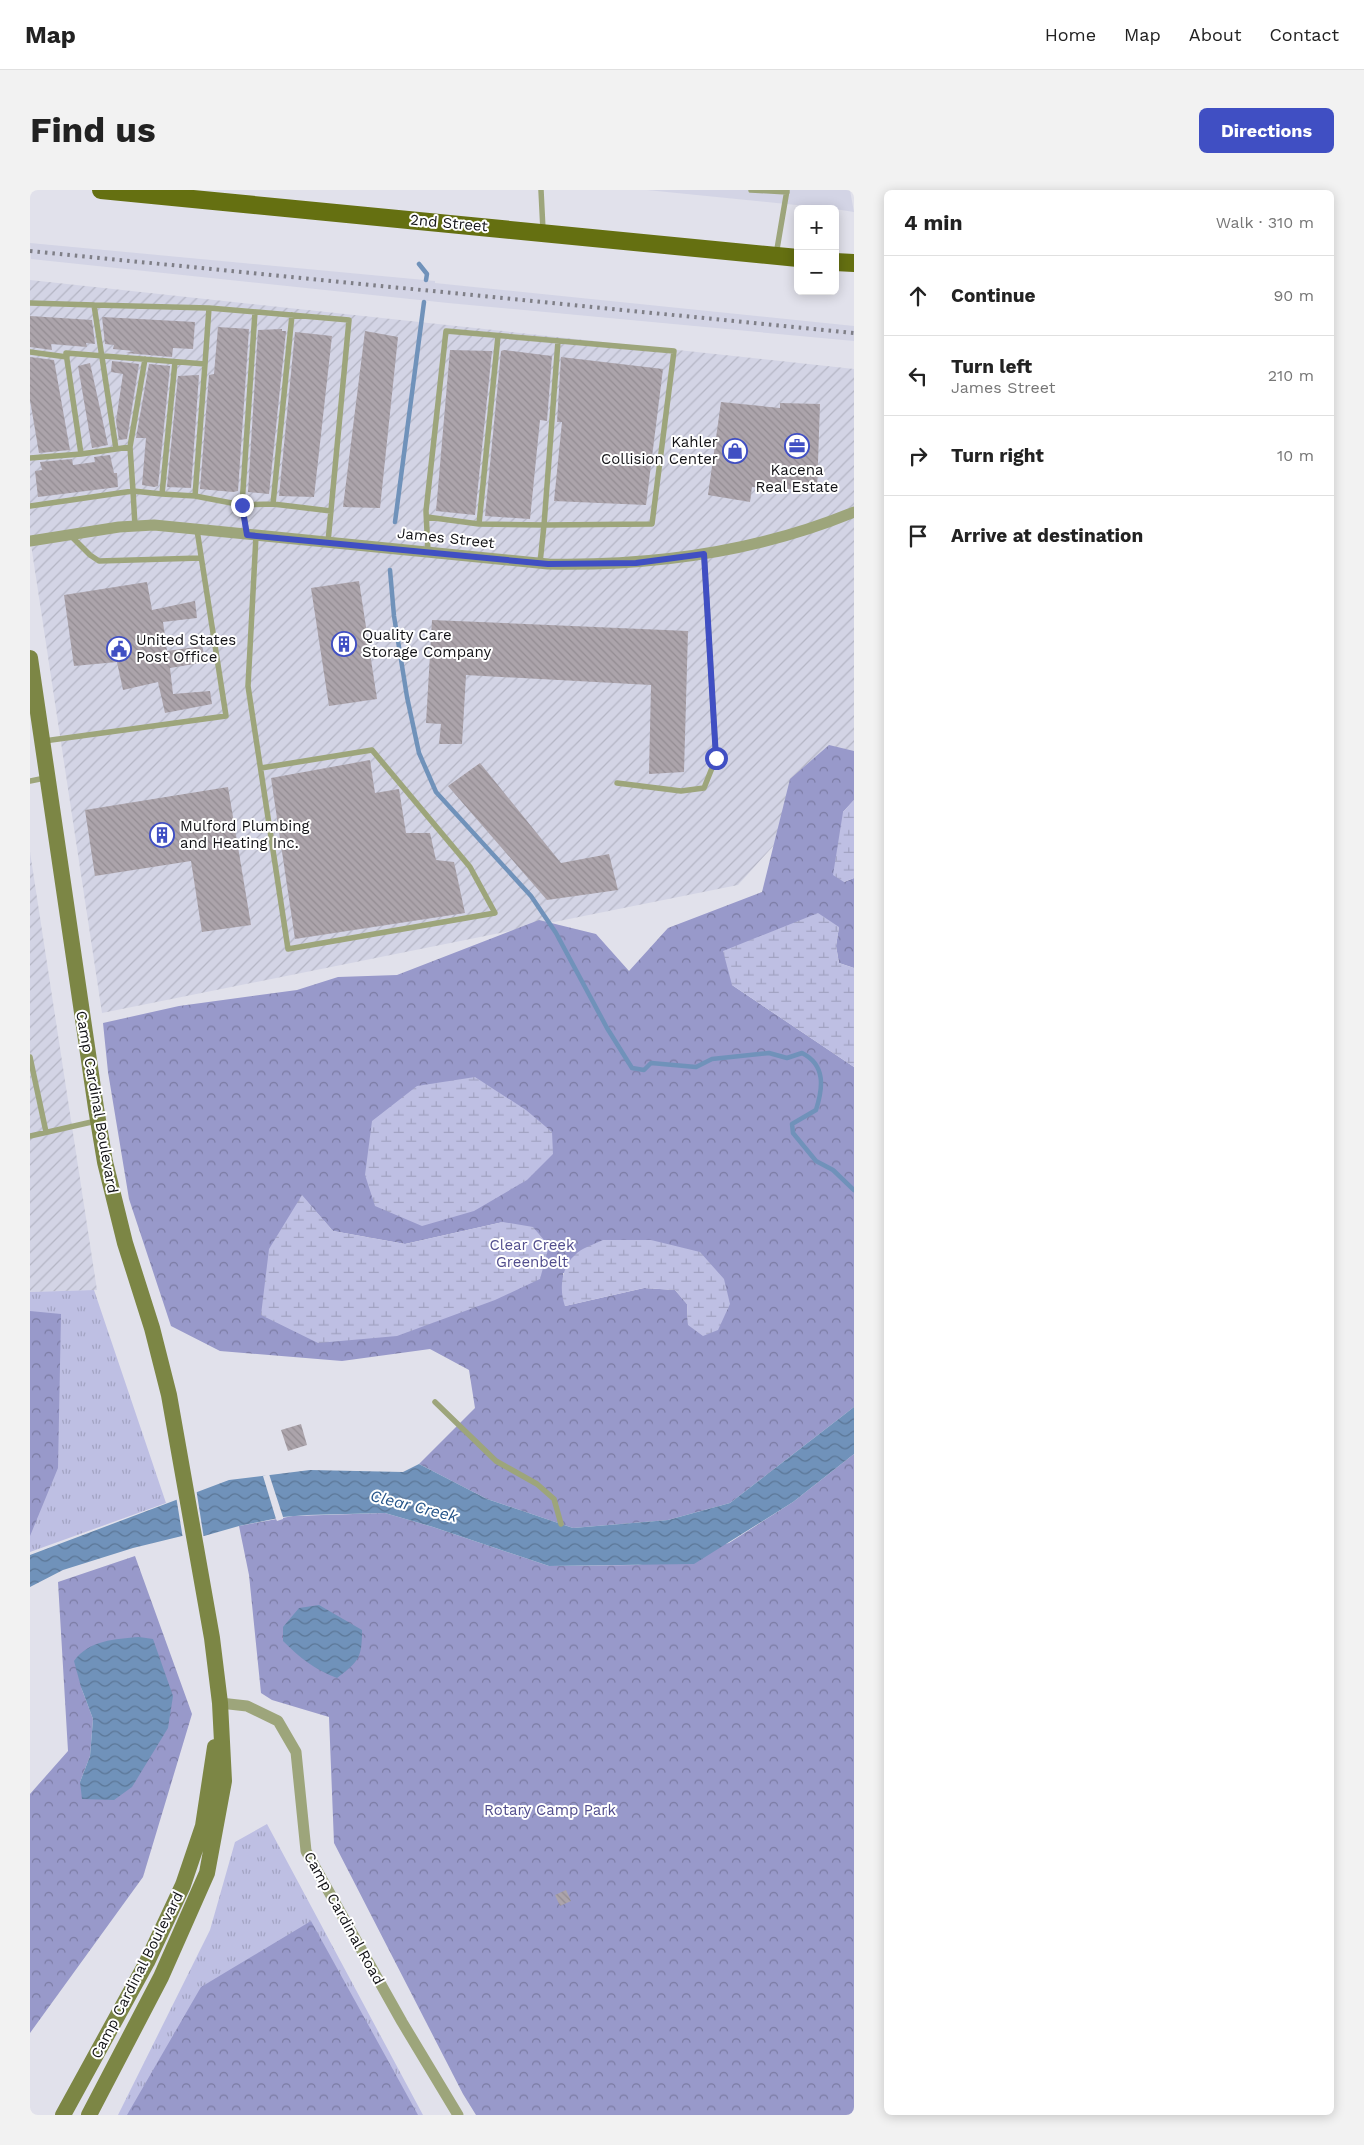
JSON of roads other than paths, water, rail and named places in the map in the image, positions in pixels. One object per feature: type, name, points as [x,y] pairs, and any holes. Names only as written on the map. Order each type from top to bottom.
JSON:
[{"type":"main road","name":"2nd Street","points":[[101,190],[794,258]]},
{"type":"main road","points":[[839,262],[854,263]]},
{"type":"street","name":"James Street","points":[[30,541],[135,526],[154,526],[540,563],[592,565],[636,563],[704,554],[743,546],[826,524],[854,512]]},
{"type":"street","name":"Camp Cardinal Boulevard","points":[[30,658],[98,1120],[116,1207],[152,1328],[177,1439],[198,1570],[212,1638],[220,1703],[224,1780],[207,1874],[161,1977],[89,2115]]},
{"type":"street","name":"Camp Cardinal Boulevard","points":[[63,2115],[147,1962],[183,1886],[203,1826],[220,1703]]},
{"type":"street","name":"Camp Cardinal Road","points":[[220,1703],[247,1706],[278,1721],[296,1752],[306,1851],[402,2022],[458,2115]]},
{"type":"lane","points":[[541,190],[544,232]]},
{"type":"lane","points":[[751,190],[787,191],[776,256]]},
{"type":"lane","points":[[30,303],[209,308],[349,320],[328,542]]},
{"type":"lane","points":[[94,305],[100,356],[116,449]]},
{"type":"lane","points":[[195,496],[209,308]]},
{"type":"lane","points":[[255,312],[242,505],[251,535],[248,686],[288,949],[494,913],[470,867],[372,750],[261,768]]},
{"type":"lane","points":[[273,504],[292,315]]},
{"type":"lane","points":[[427,517],[479,524],[652,524],[674,351],[446,331],[427,517],[428,552]]},
{"type":"lane","points":[[479,524],[498,336]]},
{"type":"lane","points":[[540,563],[558,341]]},
{"type":"lane","points":[[30,352],[67,357]]},
{"type":"lane","points":[[81,454],[66,353],[205,364]]},
{"type":"lane","points":[[135,526],[130,447],[145,360]]},
{"type":"lane","points":[[162,494],[175,362]]},
{"type":"lane","points":[[30,458],[81,454],[130,447]]},
{"type":"lane","points":[[30,506],[132,491],[195,496],[242,505],[273,504],[331,511]]},
{"type":"lane","points":[[42,742],[226,716],[197,530]]},
{"type":"lane","points":[[69,535],[99,561],[201,558]]},
{"type":"lane","points":[[617,783],[680,792],[704,788],[716,758],[704,554]]},
{"type":"lane","points":[[30,781],[47,778]]},
{"type":"lane","points":[[30,1057],[46,1132]]},
{"type":"lane","points":[[30,1136],[98,1120]]},
{"type":"lane","points":[[435,1402],[496,1461],[537,1484],[554,1499],[560,1524]]},
{"type":"water","name":"Clear Creek","points":[[854,1407],[854,1454],[793,1502],[694,1564],[549,1566],[385,1513],[307,1515],[283,1517],[239,1526],[204,1536],[182,1536],[133,1548],[63,1570],[30,1587],[30,1555],[229,1480],[310,1470],[403,1472],[419,1464],[487,1499],[573,1528],[668,1520],[730,1503]]},
{"type":"water","points":[[319,1605],[362,1630],[358,1658],[355,1663],[337,1678],[308,1662],[283,1641],[283,1627],[299,1608]]},
{"type":"water","points":[[139,1637],[153,1639],[173,1696],[168,1728],[132,1787],[114,1800],[82,1799],[80,1782],[90,1756],[93,1719],[74,1661],[87,1649],[103,1642]]},
{"type":"waterway","points":[[419,264],[427,274],[426,280]]},
{"type":"waterway","points":[[395,522],[424,302]]},
{"type":"waterway","points":[[390,570],[394,616],[407,697],[419,753],[436,792],[531,896],[556,933],[607,1028],[632,1068],[644,1070],[651,1063],[696,1067],[712,1059],[769,1053],[787,1058],[802,1053],[810,1058],[819,1071],[821,1078],[820,1094],[816,1110],[792,1124],[793,1133],[816,1161],[833,1170],[854,1190]]},
{"type":"railway","points":[[30,251],[854,333]]},
{"type":"place","name":"Kacena Real Estate","points":[[797,446]]},
{"type":"place","name":"Kahler Collision Center","points":[[735,451]]},
{"type":"place","name":"Quality Care Storage Company","points":[[344,644]]},
{"type":"place","name":"United States Post Office","points":[[119,649]]},
{"type":"place","name":"Mulford Plumbing and Heating Inc.","points":[[162,835]]},
{"type":"park label","name":"Clear Creek Greenbelt","points":[[532,1254]]},
{"type":"park label","name":"Rotary Camp Park","points":[[550,1810]]}]
